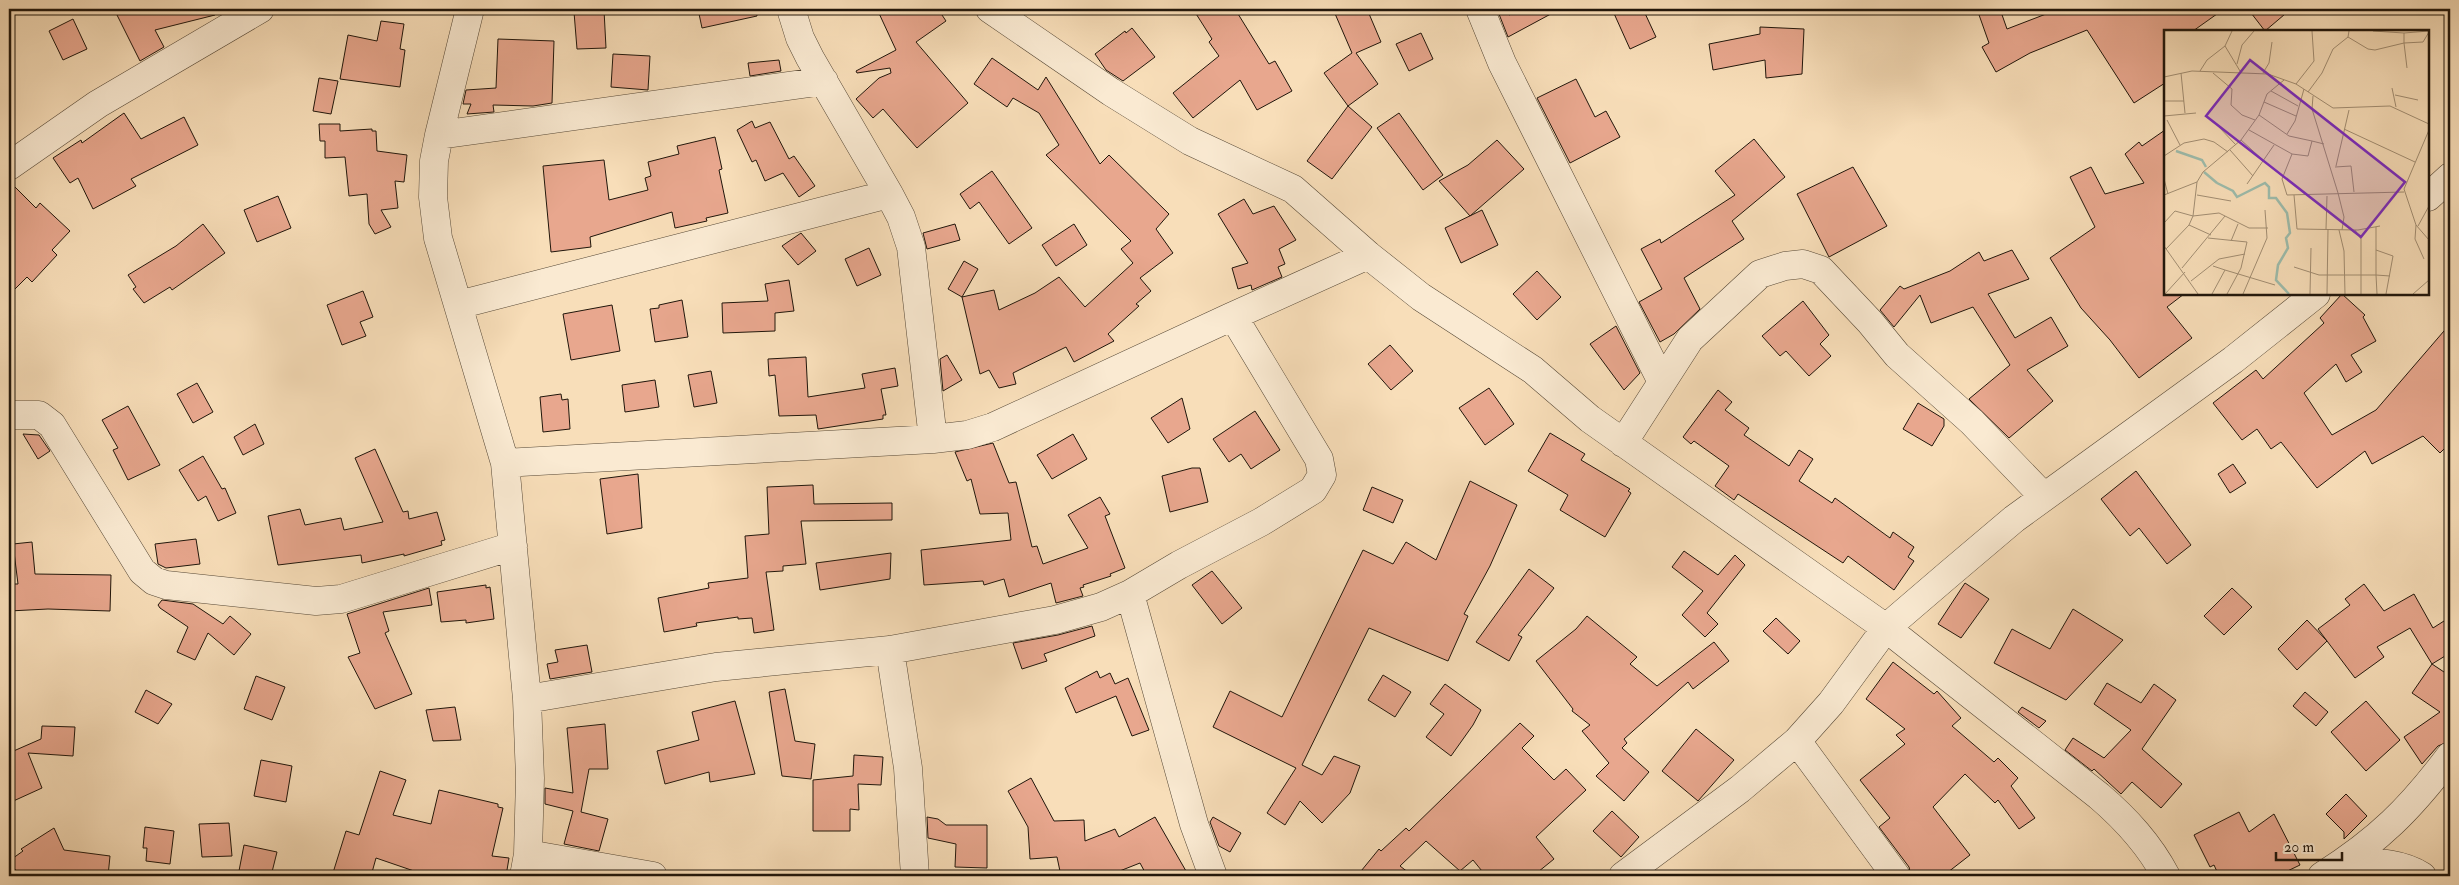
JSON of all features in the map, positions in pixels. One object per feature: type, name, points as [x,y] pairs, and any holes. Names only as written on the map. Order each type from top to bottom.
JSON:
[{"type":"street","points":[[9,166],[225,19],[260,9]]},
{"type":"street","points":[[470,9],[439,135],[434,161],[433,197],[438,238],[505,463],[527,699],[530,778],[526,865],[653,876]]},
{"type":"street","points":[[791,9],[800,38],[889,194],[901,217],[911,247],[933,439]]},
{"type":"street","points":[[990,9],[1111,92],[1190,141],[1293,189],[1368,255],[1421,297],[1533,370],[1590,419],[1886,628],[2099,796],[2137,833],[2153,852],[2166,876]]},
{"type":"street","points":[[1480,9],[1502,63],[1662,382]]},
{"type":"street","points":[[439,135],[824,81]]},
{"type":"street","points":[[2429,196],[2450,177]]},
{"type":"street","points":[[458,305],[889,194]]},
{"type":"street","points":[[505,463],[933,439],[967,435],[993,427],[1368,255]]},
{"type":"street","points":[[1623,443],[1690,339],[1760,274],[1785,266],[1803,264],[1821,270],[1870,322],[1897,355],[1972,422],[2044,497]]},
{"type":"street","points":[[1623,876],[1740,789],[1797,741],[1831,702],[1886,628],[2014,519],[2232,360],[2315,295]]},
{"type":"street","points":[[527,699],[716,667],[890,650],[1055,620],[1101,607],[1130,594],[1178,565],[1261,522],[1313,490],[1322,475],[1319,458],[1233,316]]},
{"type":"street","points":[[9,415],[39,415],[52,425],[142,571],[154,581],[166,585],[316,602],[341,599],[513,546]]},
{"type":"street","points":[[1130,594],[1194,824],[1213,876]]},
{"type":"street","points":[[890,650],[908,768],[915,876]]},
{"type":"street","points":[[1797,741],[1896,876]]},
{"type":"street","points":[[2322,876],[2376,839],[2401,816],[2450,756]]},
{"type":"street","points":[[2345,862],[2396,864],[2409,868],[2422,876]]},
{"type":"building","points":[[114,9],[214,9],[215,15],[155,30],[164,47],[140,61]]},
{"type":"building","points":[[698,9],[756,9],[757,16],[702,28]]},
{"type":"building","points":[[877,9],[938,9],[946,21],[916,42],[968,103],[917,148],[883,109],[873,118],[856,99],[879,78],[891,73],[890,68],[857,73],[856,71],[896,50]]},
{"type":"building","points":[[1193,9],[1235,9],[1269,64],[1275,61],[1292,91],[1257,110],[1240,80],[1193,118],[1173,93],[1219,56],[1209,42],[1212,39]]},
{"type":"building","points":[[1333,9],[1367,9],[1381,42],[1356,53],[1378,84],[1348,106],[1324,73],[1352,53]]},
{"type":"building","points":[[1497,9],[1504,9],[1509,15],[1521,9],[1560,9],[1508,37]]},
{"type":"building","points":[[1612,9],[1643,9],[1656,37],[1630,49]]},
{"type":"building","points":[[1988,9],[2000,9],[2007,29],[2059,9],[2224,9],[2194,30],[2164,30],[2164,84],[2134,103],[2087,30],[2030,53],[1996,72],[1982,47],[1989,43],[1978,12]]},
{"type":"building","points":[[2248,9],[2291,9],[2266,30]]},
{"type":"building","points":[[604,10],[606,48],[577,49],[574,12]]},
{"type":"building","points":[[73,19],[87,49],[63,60],[49,31]]},
{"type":"building","points":[[381,21],[404,24],[400,49],[405,50],[400,87],[340,79],[348,35],[377,41]]},
{"type":"building","points":[[1760,27],[1804,29],[1802,74],[1766,78],[1765,60],[1713,70],[1709,44],[1760,34]]},
{"type":"building","points":[[1132,28],[1155,57],[1123,81],[1106,70],[1095,54],[1125,31],[1126,33]]},
{"type":"building","points":[[1421,33],[1433,59],[1409,71],[1396,44]]},
{"type":"building","points":[[498,39],[554,41],[552,103],[533,106],[493,105],[494,112],[467,114],[471,104],[463,104],[466,90],[496,88]]},
{"type":"building","points":[[613,54],[650,56],[648,90],[611,87]]},
{"type":"building","points":[[992,58],[1038,90],[1046,77],[1100,164],[1109,155],[1169,214],[1156,229],[1173,253],[1140,278],[1151,291],[1136,304],[1139,306],[1108,334],[1114,341],[1074,362],[1066,347],[1013,373],[1016,384],[999,388],[989,370],[980,374],[962,297],[994,290],[999,310],[1035,293],[1059,277],[1085,307],[1133,263],[1121,249],[1131,241],[1046,155],[1059,145],[1039,113],[1013,98],[1007,107],[974,84]]},
{"type":"building","points":[[779,60],[781,71],[750,76],[748,63]]},
{"type":"building","points":[[319,78],[338,81],[331,114],[313,111]]},
{"type":"building","points":[[1576,79],[1595,117],[1606,111],[1620,137],[1570,163],[1537,98]]},
{"type":"building","points":[[1348,106],[1372,127],[1332,179],[1307,161]]},
{"type":"building","points":[[124,113],[141,139],[184,117],[198,145],[131,179],[136,186],[93,209],[78,178],[70,183],[53,158],[81,140],[82,143]]},
{"type":"building","points":[[1399,113],[1443,175],[1423,190],[1377,128]]},
{"type":"building","points":[[752,121],[755,128],[770,122],[789,159],[794,156],[815,186],[799,197],[783,173],[765,181],[756,160],[752,162],[737,130]]},
{"type":"building","points":[[319,124],[340,124],[340,131],[372,129],[372,131],[376,131],[377,151],[407,155],[404,182],[395,181],[398,208],[381,210],[391,227],[375,234],[369,224],[367,194],[349,196],[345,157],[325,158],[325,141],[320,141]]},
{"type":"building","points":[[2164,131],[2164,295],[2183,295],[2167,307],[2192,338],[2139,378],[2110,340],[2081,308],[2050,258],[2095,227],[2070,177],[2091,167],[2105,194],[2144,183],[2125,154],[2139,142],[2142,146]]},
{"type":"building","points":[[715,137],[722,169],[719,170],[728,213],[706,218],[707,221],[675,228],[672,212],[590,237],[591,247],[551,252],[543,166],[604,160],[609,200],[648,190],[645,178],[651,176],[648,162],[679,154],[677,146]]},
{"type":"building","points":[[1754,139],[1785,177],[1732,221],[1744,239],[1684,278],[1700,309],[1674,334],[1660,342],[1639,302],[1662,289],[1641,249],[1660,239],[1661,243],[1735,195],[1715,171]]},
{"type":"building","points":[[1497,140],[1524,169],[1470,216],[1439,181],[1468,165]]},
{"type":"building","points":[[1853,167],[1887,226],[1829,257],[1797,194]]},
{"type":"building","points":[[992,171],[1032,228],[1009,244],[979,202],[970,209],[960,194]]},
{"type":"building","points":[[9,181],[36,208],[40,203],[70,231],[52,250],[57,255],[32,282],[27,277],[9,295]]},
{"type":"building","points":[[278,196],[291,228],[257,242],[244,210]]},
{"type":"building","points":[[1244,199],[1253,214],[1274,206],[1296,240],[1279,249],[1285,264],[1278,267],[1282,277],[1252,290],[1251,285],[1238,289],[1232,268],[1248,263],[1218,214]]},
{"type":"building","points":[[1482,210],[1498,245],[1461,263],[1445,228]]},
{"type":"building","points":[[203,224],[225,253],[172,290],[170,287],[144,303],[133,289],[136,287],[128,275],[176,246]]},
{"type":"building","points":[[955,224],[960,240],[927,249],[923,233]]},
{"type":"building","points":[[1074,224],[1087,245],[1056,266],[1042,245]]},
{"type":"building","points":[[801,233],[816,251],[798,265],[782,246]]},
{"type":"building","points":[[869,248],[881,275],[857,286],[845,259]]},
{"type":"building","points":[[2012,250],[2029,279],[1988,294],[2015,338],[2051,317],[2068,346],[2027,370],[2053,401],[2009,438],[1969,399],[2010,365],[1973,307],[1931,323],[1920,295],[1894,327],[1880,310],[1900,286],[1904,289],[1950,271],[1979,252],[1984,261]]},
{"type":"building","points":[[964,261],[978,269],[962,297],[948,289]]},
{"type":"building","points":[[1537,271],[1561,297],[1537,320],[1513,294]]},
{"type":"building","points":[[789,280],[794,311],[775,313],[775,331],[723,333],[722,303],[768,301],[765,284]]},
{"type":"building","points":[[363,291],[373,317],[360,322],[366,336],[342,345],[327,305]]},
{"type":"building","points":[[2343,295],[2365,315],[2363,317],[2376,341],[2351,355],[2362,372],[2346,382],[2336,364],[2304,393],[2332,435],[2376,410],[2450,324],[2450,443],[2440,453],[2423,436],[2372,464],[2365,451],[2317,488],[2281,442],[2271,449],[2257,429],[2242,440],[2213,403],[2256,370],[2263,379],[2324,323],[2320,318]]},
{"type":"building","points":[[682,300],[688,337],[655,342],[650,309]]},
{"type":"building","points":[[1803,301],[1829,335],[1820,344],[1831,356],[1809,376],[1786,351],[1780,356],[1762,336]]},
{"type":"building","points":[[612,305],[620,351],[571,360],[563,314]]},
{"type":"building","points":[[1616,326],[1640,373],[1624,390],[1590,344]]},
{"type":"building","points":[[1390,345],[1413,371],[1391,390],[1368,364]]},
{"type":"building","points":[[947,355],[962,380],[943,391],[940,359]]},
{"type":"building","points":[[806,357],[808,397],[865,388],[862,374],[895,368],[898,386],[881,389],[886,415],[883,415],[883,419],[818,429],[816,415],[779,416],[775,375],[769,376],[768,359]]},
{"type":"building","points":[[711,371],[717,403],[694,407],[688,375]]},
{"type":"building","points":[[655,380],[659,407],[625,412],[622,385]]},
{"type":"building","points":[[197,383],[213,412],[193,423],[177,394]]},
{"type":"building","points":[[1489,388],[1514,424],[1485,445],[1459,408]]},
{"type":"building","points":[[1718,390],[1732,402],[1725,410],[1749,428],[1744,435],[1789,466],[1799,450],[1813,459],[1799,481],[1832,503],[1835,498],[1890,538],[1893,532],[1914,547],[1908,557],[1914,561],[1894,590],[1848,556],[1843,563],[1738,494],[1734,500],[1715,486],[1729,466],[1694,441],[1691,444],[1683,437]]},
{"type":"building","points":[[561,394],[562,400],[568,399],[570,429],[543,432],[540,397]]},
{"type":"building","points":[[1182,398],[1190,429],[1168,443],[1151,418]]},
{"type":"building","points":[[1918,403],[1944,419],[1944,426],[1932,446],[1903,429]]},
{"type":"building","points":[[128,406],[160,465],[128,480],[113,450],[118,448],[102,420]]},
{"type":"building","points":[[1255,411],[1280,450],[1251,469],[1241,454],[1229,462],[1213,439]]},
{"type":"building","points":[[255,424],[264,444],[243,455],[234,437]]},
{"type":"building","points":[[1550,433],[1585,454],[1581,460],[1630,489],[1628,491],[1631,493],[1605,537],[1560,510],[1568,495],[1528,471]]},
{"type":"building","points":[[23,434],[39,435],[50,451],[38,459]]},
{"type":"building","points":[[1073,434],[1087,459],[1052,479],[1037,455]]},
{"type":"building","points":[[993,443],[1009,483],[1016,482],[1032,547],[1037,546],[1043,564],[1088,548],[1068,515],[1100,497],[1110,514],[1105,516],[1125,568],[1110,574],[1111,576],[1083,585],[1084,587],[1080,588],[1083,596],[1056,603],[1051,583],[1009,597],[1004,579],[984,585],[983,581],[924,585],[921,550],[1011,540],[1008,513],[980,514],[971,479],[967,481],[955,452]]},
{"type":"building","points":[[375,449],[403,512],[408,511],[409,519],[437,512],[445,540],[441,541],[442,545],[404,556],[404,554],[362,563],[361,555],[278,565],[268,516],[300,509],[305,525],[341,518],[344,530],[383,522],[355,458]]},
{"type":"building","points":[[203,456],[222,489],[225,488],[236,513],[218,521],[206,496],[198,501],[179,470]]},
{"type":"building","points":[[2233,464],[2246,483],[2230,493],[2218,474]]},
{"type":"building","points":[[1192,468],[1200,468],[1208,502],[1170,512],[1162,476]]},
{"type":"building","points":[[2136,471],[2191,545],[2167,564],[2139,528],[2130,536],[2101,499]]},
{"type":"building","points":[[638,474],[642,528],[607,534],[600,479]]},
{"type":"building","points":[[1470,481],[1517,505],[1490,566],[1464,614],[1468,616],[1448,661],[1369,628],[1302,765],[1322,775],[1334,756],[1360,766],[1350,793],[1322,823],[1300,801],[1285,825],[1267,813],[1296,768],[1213,727],[1230,691],[1282,717],[1363,550],[1393,564],[1406,542],[1436,560]]},
{"type":"building","points":[[813,485],[814,504],[892,503],[892,520],[801,521],[806,564],[783,566],[783,571],[766,572],[774,630],[754,633],[752,618],[738,619],[738,617],[696,623],[697,626],[664,632],[658,598],[709,588],[708,583],[748,578],[745,536],[769,534],[767,487]]},
{"type":"building","points":[[1372,487],[1403,500],[1393,523],[1363,510]]},
{"type":"building","points":[[196,539],[200,564],[166,568],[158,564],[155,544]]},
{"type":"building","points":[[32,542],[35,574],[111,575],[110,611],[48,609],[9,611],[9,584],[18,584],[13,544]]},
{"type":"building","points":[[1684,551],[1718,575],[1735,555],[1745,565],[1707,613],[1718,624],[1705,637],[1682,615],[1703,591],[1672,567]]},
{"type":"building","points":[[891,553],[890,579],[820,590],[816,563]]},
{"type":"building","points":[[1529,569],[1554,588],[1518,635],[1522,637],[1509,661],[1476,642]]},
{"type":"building","points":[[1212,571],[1242,608],[1222,624],[1192,585]]},
{"type":"building","points":[[1965,583],[1989,599],[1961,638],[1938,624]]},
{"type":"building","points":[[2364,584],[2384,611],[2414,594],[2433,628],[2444,621],[2450,630],[2450,653],[2432,664],[2410,628],[2377,647],[2384,657],[2355,678],[2318,629],[2350,605],[2345,599]]},
{"type":"building","points":[[486,585],[486,588],[490,587],[494,619],[466,623],[466,620],[441,622],[437,592]]},
{"type":"building","points":[[429,588],[432,605],[383,612],[389,631],[385,633],[412,694],[375,709],[348,657],[360,653],[347,614]]},
{"type":"building","points":[[2232,588],[2252,607],[2224,635],[2204,616]]},
{"type":"building","points":[[162,600],[193,604],[223,624],[230,616],[251,634],[234,655],[208,633],[195,660],[177,652],[188,627],[160,608],[158,605]]},
{"type":"building","points":[[2073,609],[2123,640],[2066,700],[1994,663],[2012,629],[2050,649]]},
{"type":"building","points":[[1587,616],[1637,657],[1630,664],[1657,686],[1714,642],[1729,661],[1693,689],[1688,682],[1624,739],[1627,743],[1622,748],[1649,772],[1624,801],[1596,776],[1609,763],[1582,731],[1590,725],[1572,711],[1573,709],[1536,661],[1576,629]]},
{"type":"building","points":[[1776,618],[1800,641],[1788,654],[1763,631]]},
{"type":"building","points":[[2307,620],[2327,641],[2297,670],[2278,649]]},
{"type":"building","points":[[1092,626],[1095,636],[1044,654],[1047,661],[1022,669],[1013,643],[1058,635]]},
{"type":"building","points":[[587,645],[592,672],[550,679],[547,664],[558,662],[555,650]]},
{"type":"building","points":[[1893,662],[1934,694],[1937,691],[1961,718],[1952,726],[1994,762],[1998,758],[2018,778],[2011,786],[2035,818],[2019,829],[1998,800],[1995,803],[1965,774],[1933,807],[1970,855],[1943,876],[1911,876],[1909,867],[1879,827],[1890,818],[1860,780],[1905,744],[1896,735],[1905,729],[1866,699]]},
{"type":"building","points":[[2432,664],[2450,676],[2450,741],[2438,746],[2422,764],[2404,737],[2440,712],[2412,693]]},
{"type":"building","points":[[1097,671],[1100,678],[1110,673],[1115,684],[1128,678],[1149,730],[1132,736],[1116,696],[1076,713],[1065,688]]},
{"type":"building","points":[[1383,675],[1411,692],[1395,717],[1368,700]]},
{"type":"building","points":[[256,676],[285,687],[272,720],[244,709]]},
{"type":"building","points":[[2107,683],[2141,703],[2154,684],[2176,700],[2142,749],[2182,784],[2161,808],[2132,782],[2121,794],[2094,769],[2092,771],[2065,750],[2073,738],[2104,758],[2131,730],[2094,704]]},
{"type":"building","points":[[1445,684],[1481,710],[1451,756],[1426,737],[1444,714],[1430,704]]},
{"type":"building","points":[[785,689],[795,741],[815,744],[811,779],[782,776],[769,692]]},
{"type":"building","points":[[146,690],[172,704],[158,724],[135,712]]},
{"type":"building","points":[[2305,692],[2328,712],[2316,726],[2293,706]]},
{"type":"building","points":[[735,701],[755,774],[710,782],[709,772],[665,784],[657,751],[699,740],[692,712]]},
{"type":"building","points":[[2366,701],[2400,740],[2366,771],[2331,732]]},
{"type":"building","points":[[455,707],[461,740],[433,741],[426,710]]},
{"type":"building","points":[[2022,707],[2046,721],[2039,728],[2018,712]]},
{"type":"building","points":[[1520,723],[1534,736],[1522,748],[1554,780],[1566,769],[1586,790],[1536,837],[1554,859],[1533,876],[1486,876],[1473,860],[1460,871],[1426,841],[1400,866],[1413,876],[1357,876],[1379,849],[1381,851],[1406,828],[1409,831]]},
{"type":"building","points":[[605,724],[608,769],[589,769],[581,812],[608,819],[599,851],[564,844],[573,811],[545,804],[545,788],[573,793],[567,728]]},
{"type":"building","points":[[42,726],[75,727],[73,756],[28,753],[42,788],[9,803],[9,753],[41,739]]},
{"type":"building","points":[[1696,729],[1734,760],[1698,801],[1662,771]]},
{"type":"building","points":[[854,755],[883,757],[881,785],[858,784],[859,810],[850,809],[850,831],[813,831],[813,780],[853,776]]},
{"type":"building","points":[[261,760],[292,766],[286,802],[254,796]]},
{"type":"building","points":[[380,771],[406,780],[393,815],[431,824],[439,790],[498,804],[498,807],[503,808],[492,856],[509,858],[506,876],[413,876],[414,871],[376,858],[371,876],[332,876],[346,831],[359,835]]},
{"type":"building","points":[[1031,778],[1054,821],[1084,820],[1085,841],[1115,829],[1119,837],[1155,817],[1186,871],[1176,876],[1147,876],[1140,863],[1107,876],[1061,876],[1057,857],[1030,859],[1028,827],[1008,791]]},
{"type":"building","points":[[2346,794],[2367,816],[2344,839],[2344,832],[2326,814]]},
{"type":"building","points":[[1612,811],[1639,837],[1621,857],[1593,831]]},
{"type":"building","points":[[2239,812],[2249,832],[2274,814],[2300,865],[2277,876],[2219,876],[2214,865],[2210,867],[2194,835]]},
{"type":"building","points":[[927,817],[938,819],[946,825],[987,825],[987,868],[955,867],[956,844],[928,838]]},
{"type":"building","points":[[1213,817],[1241,833],[1230,852],[1219,846],[1210,822]]},
{"type":"building","points":[[229,823],[232,856],[202,857],[199,824]]},
{"type":"building","points":[[145,827],[174,831],[170,864],[146,861],[147,848],[143,848]]},
{"type":"building","points":[[54,828],[64,850],[110,856],[108,876],[20,876],[9,861],[23,851],[21,849]]},
{"type":"building","points":[[244,845],[277,852],[271,876],[238,876]]}]
